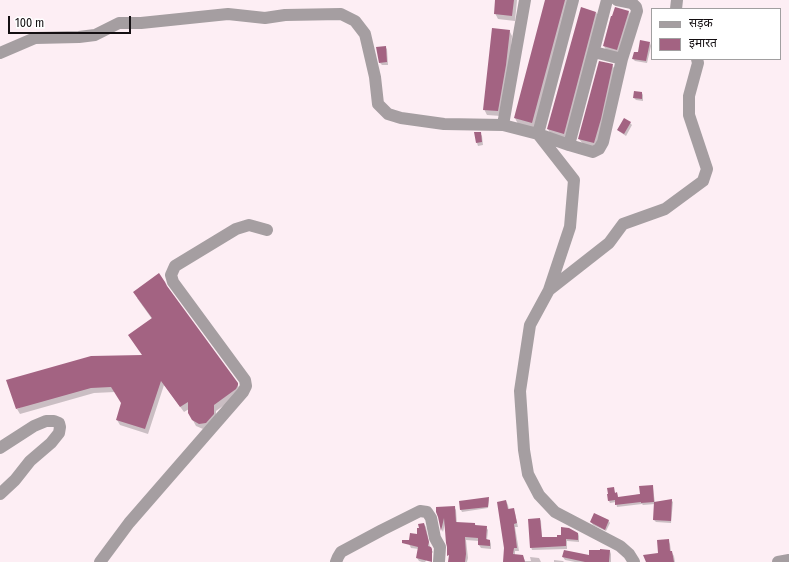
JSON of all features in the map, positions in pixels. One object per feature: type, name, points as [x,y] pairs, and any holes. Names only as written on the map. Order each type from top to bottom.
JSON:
[{"type":"street","points":[[503,125],[525,0]]},
{"type":"street","points":[[538,134],[573,0]]},
{"type":"street","points":[[569,145],[607,0]]},
{"type":"street","points":[[0,53],[36,38],[95,35],[120,23],[141,23],[228,14],[265,18],[285,15],[341,14],[355,21],[365,34],[375,77],[378,104],[388,114],[401,118],[444,124],[503,125],[538,134],[593,152],[600,149],[603,142],[622,59],[637,11],[632,3],[617,0]]},
{"type":"street","points":[[594,52],[622,59]]},
{"type":"street","points":[[549,290],[609,243],[623,224],[665,209],[703,181],[707,169],[689,116],[689,96],[698,63],[697,60]]},
{"type":"street","points":[[538,134],[574,180],[570,227],[549,290],[530,325],[520,391],[524,450],[528,474],[539,495],[555,512],[620,546],[630,554],[634,562]]},
{"type":"street","points":[[100,562],[129,523],[243,392],[246,386],[244,380],[173,282],[171,275],[175,266],[236,228],[249,225],[267,230]]},
{"type":"street","points":[[0,448],[34,426],[46,421],[54,421],[58,423],[60,427],[59,433],[51,443],[30,462],[15,480],[0,494]]},
{"type":"street","points":[[336,562],[341,552],[420,511],[427,512],[431,518],[435,538],[440,547],[439,562]]},
{"type":"street","points":[[778,562],[789,560]]},
{"type":"building","points":[[495,0],[514,0],[512,16],[494,14]]},
{"type":"building","points":[[545,0],[565,0],[532,123],[514,118]]},
{"type":"building","points":[[581,7],[596,12],[564,134],[547,129]]},
{"type":"building","points":[[615,7],[629,11],[617,50],[603,46]]},
{"type":"building","points":[[492,28],[510,30],[498,111],[483,110]]},
{"type":"building","points":[[640,40],[650,42],[646,61],[632,59],[634,52],[638,52]]},
{"type":"building","points":[[386,46],[387,62],[379,63],[376,47]]},
{"type":"building","points":[[599,61],[613,64],[594,143],[578,139]]},
{"type":"building","points":[[634,91],[642,92],[642,99],[633,98]]},
{"type":"building","points":[[624,118],[631,122],[624,134],[617,130]]},
{"type":"building","points":[[474,132],[481,132],[482,142],[476,143]]},
{"type":"building","points":[[159,273],[238,383],[236,389],[214,405],[214,414],[206,423],[199,424],[192,420],[188,413],[188,402],[180,407],[161,381],[145,429],[116,420],[121,403],[111,387],[91,388],[16,409],[6,380],[91,356],[142,355],[128,335],[152,318],[133,292]]},
{"type":"building","points":[[653,485],[654,502],[615,505],[615,500],[608,501],[607,488],[614,487],[615,493],[617,492],[618,497],[640,494],[639,486]]},
{"type":"building","points":[[489,497],[488,507],[460,510],[459,501]]},
{"type":"building","points":[[672,499],[671,521],[653,520],[654,502]]},
{"type":"building","points":[[506,500],[508,509],[514,508],[517,523],[514,524],[517,548],[514,548],[513,554],[523,555],[525,562],[503,562],[504,548],[497,502]]},
{"type":"building","points":[[455,506],[456,522],[475,523],[475,525],[487,526],[486,539],[490,540],[490,546],[478,545],[478,538],[465,537],[465,562],[448,562],[449,555],[447,556],[444,518],[441,531],[436,512],[436,507]]},
{"type":"building","points":[[594,513],[609,520],[605,530],[590,522]]},
{"type":"building","points":[[540,518],[542,537],[557,537],[557,535],[561,535],[561,527],[569,528],[578,533],[578,540],[566,539],[566,546],[530,548],[528,519]]},
{"type":"building","points":[[424,523],[429,542],[428,546],[432,549],[432,562],[416,558],[418,547],[402,543],[402,540],[409,540],[410,533],[417,534],[417,528],[419,528],[418,524]]},
{"type":"building","points":[[669,539],[670,551],[672,551],[674,562],[646,562],[643,555],[658,553],[657,540]]},
{"type":"building","points":[[564,550],[589,555],[589,550],[610,550],[609,562],[585,562],[562,557]]}]
